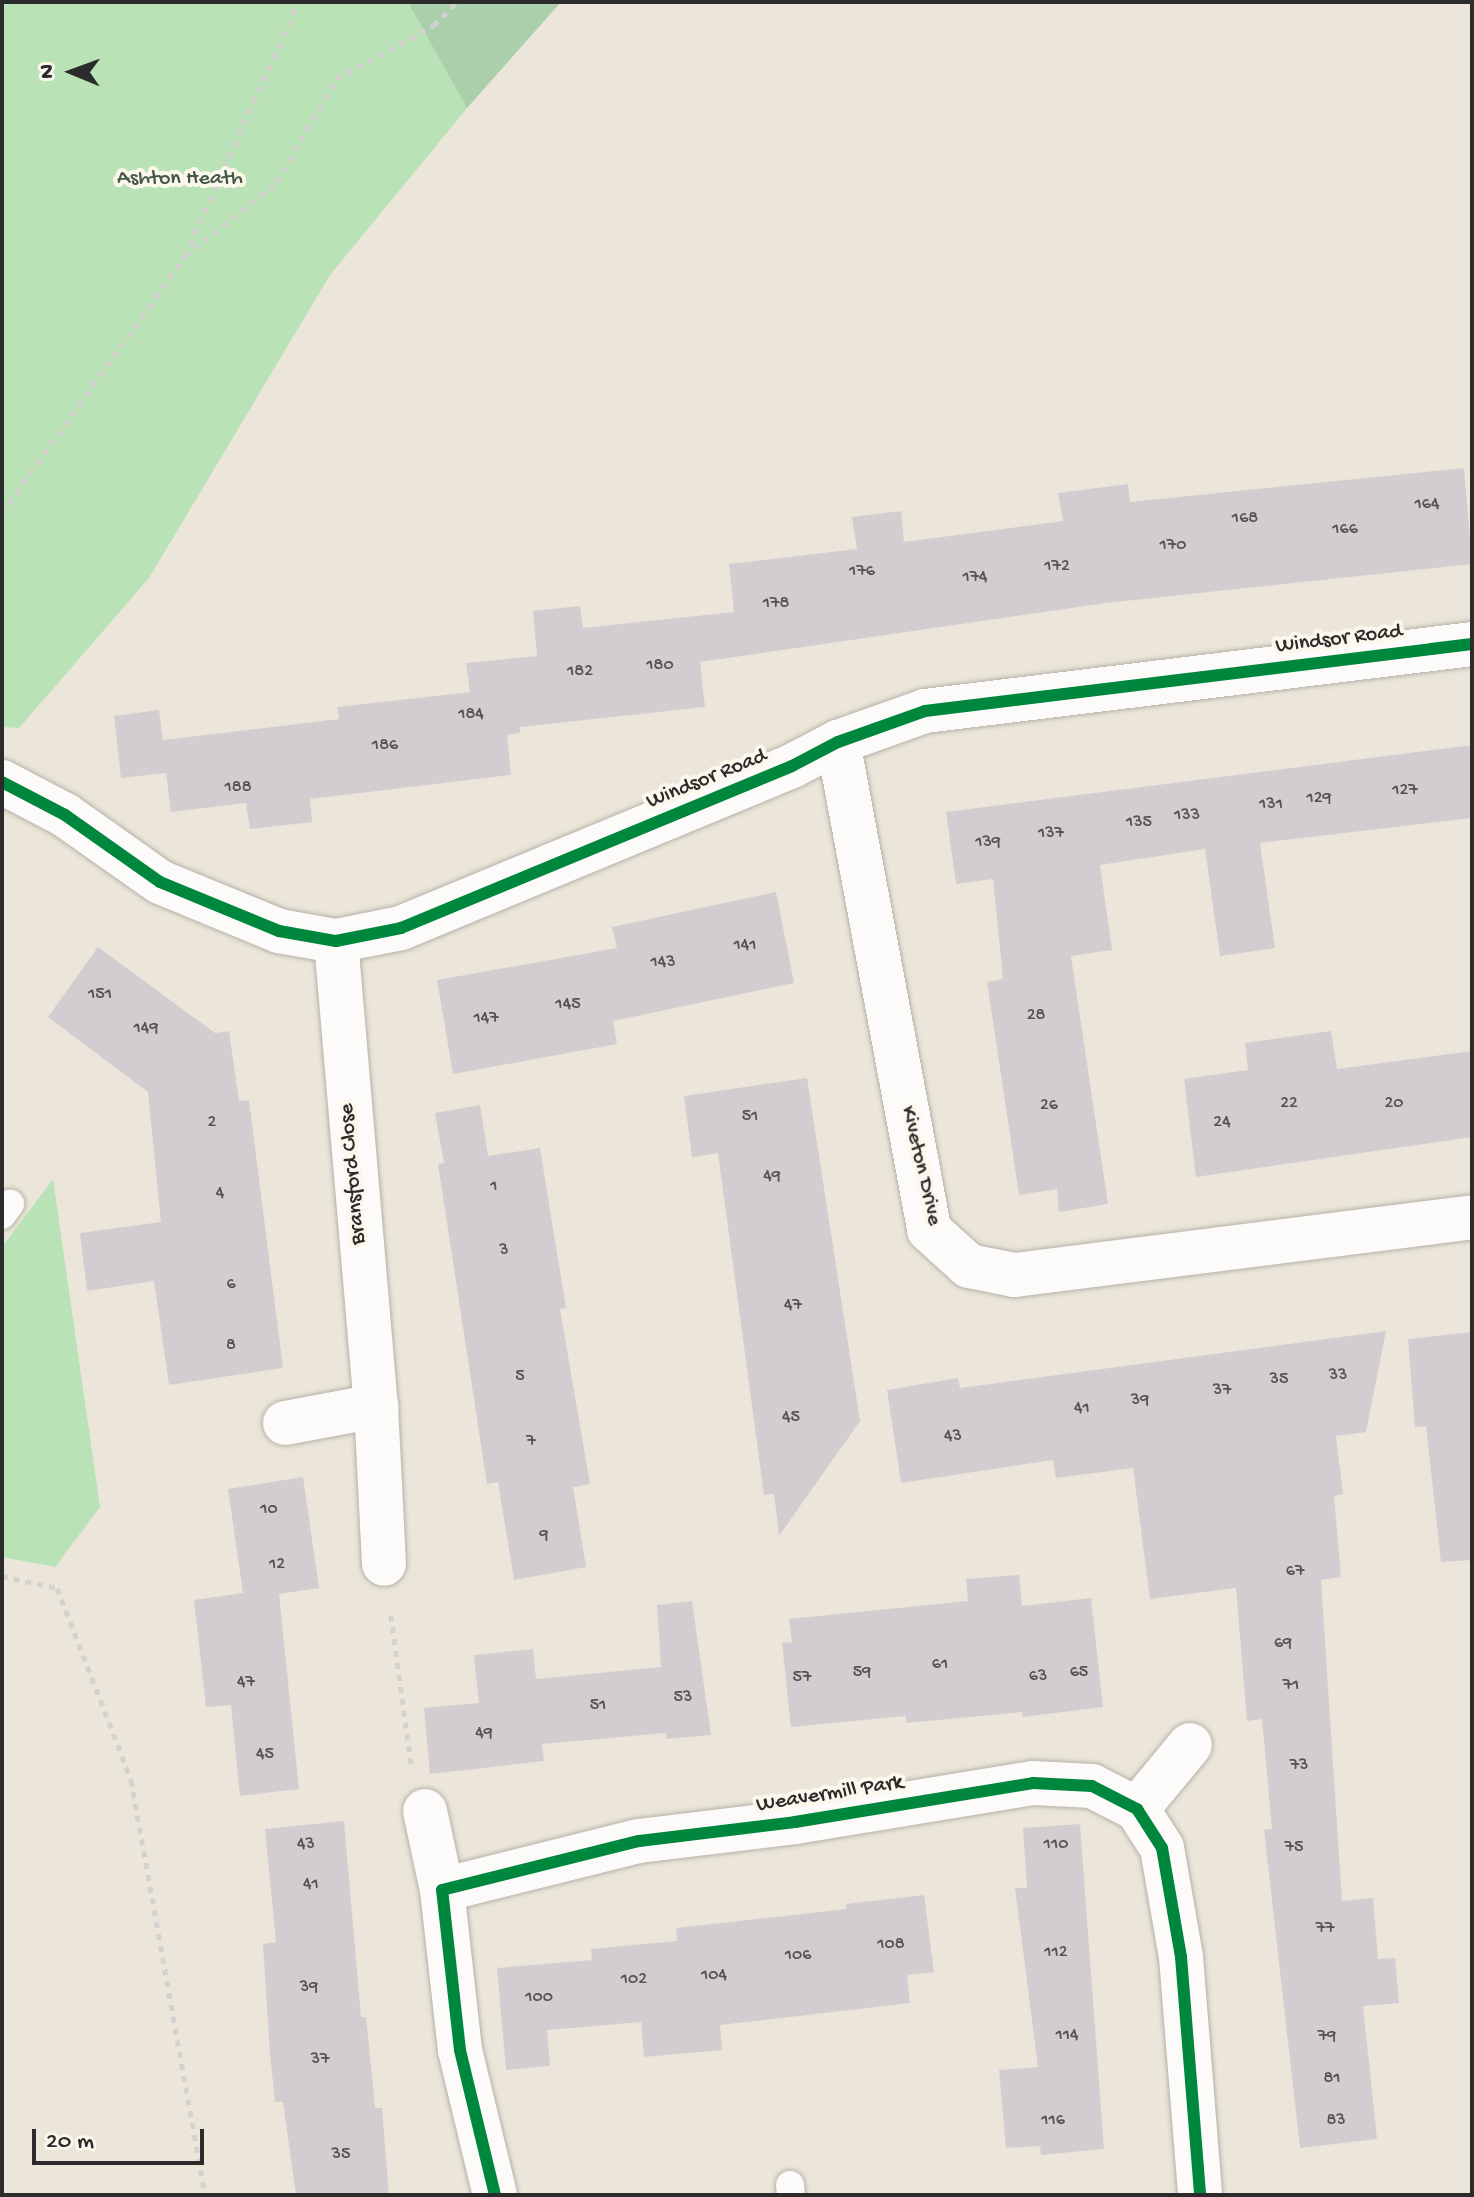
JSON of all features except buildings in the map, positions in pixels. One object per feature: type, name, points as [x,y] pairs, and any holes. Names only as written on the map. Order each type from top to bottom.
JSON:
[{"type":"street","name":"Windsor Road","points":[[2,782],[65,815],[160,882],[279,931],[336,941],[401,928],[792,766],[838,742],[925,711],[1472,644]]},
{"type":"street","name":"Kiveton Drive","points":[[838,742],[929,1230],[969,1266],[1015,1275],[1472,1217]]},
{"type":"street","name":"Bransford Close","points":[[336,941],[376,1406],[384,1564]]},
{"type":"street","points":[[285,1423],[376,1406]]},
{"type":"street","points":[[1190,1745],[1137,1809],[1162,1848],[1181,1957],[1200,2195]]},
{"type":"street","name":"Weavermill Park","points":[[442,1890],[639,1841],[795,1822],[1033,1783],[1092,1786],[1137,1809]]},
{"type":"street","points":[[425,1811],[442,1890],[460,2050],[495,2195]]},
{"type":"path","points":[[2,513],[185,256],[298,2]]},
{"type":"path","points":[[185,256],[277,182],[336,79],[434,25],[457,2]]},
{"type":"path","points":[[384,1564],[411,1767],[425,1811]]},
{"type":"path","points":[[2,1576],[57,1588],[131,1780],[205,2195]]},
{"type":"green space","name":"Ashton Heath","points":[[2,2],[561,2],[537,23],[330,275],[149,578],[19,728],[2,727]]},
{"type":"green space","points":[[408,2],[561,2],[467,108]]},
{"type":"green space","points":[[53,1179],[100,1507],[55,1567],[2,1557],[2,1247]]},
{"type":"cycle path","points":[[2,782],[65,815],[160,882],[279,931],[336,941],[401,928],[792,766],[838,742],[925,711],[1472,644]]},
{"type":"cycle path","points":[[495,2195],[460,2050],[442,1890],[639,1841],[795,1822],[1033,1783],[1092,1786],[1137,1809],[1162,1848],[1181,1957],[1200,2195]]}]
